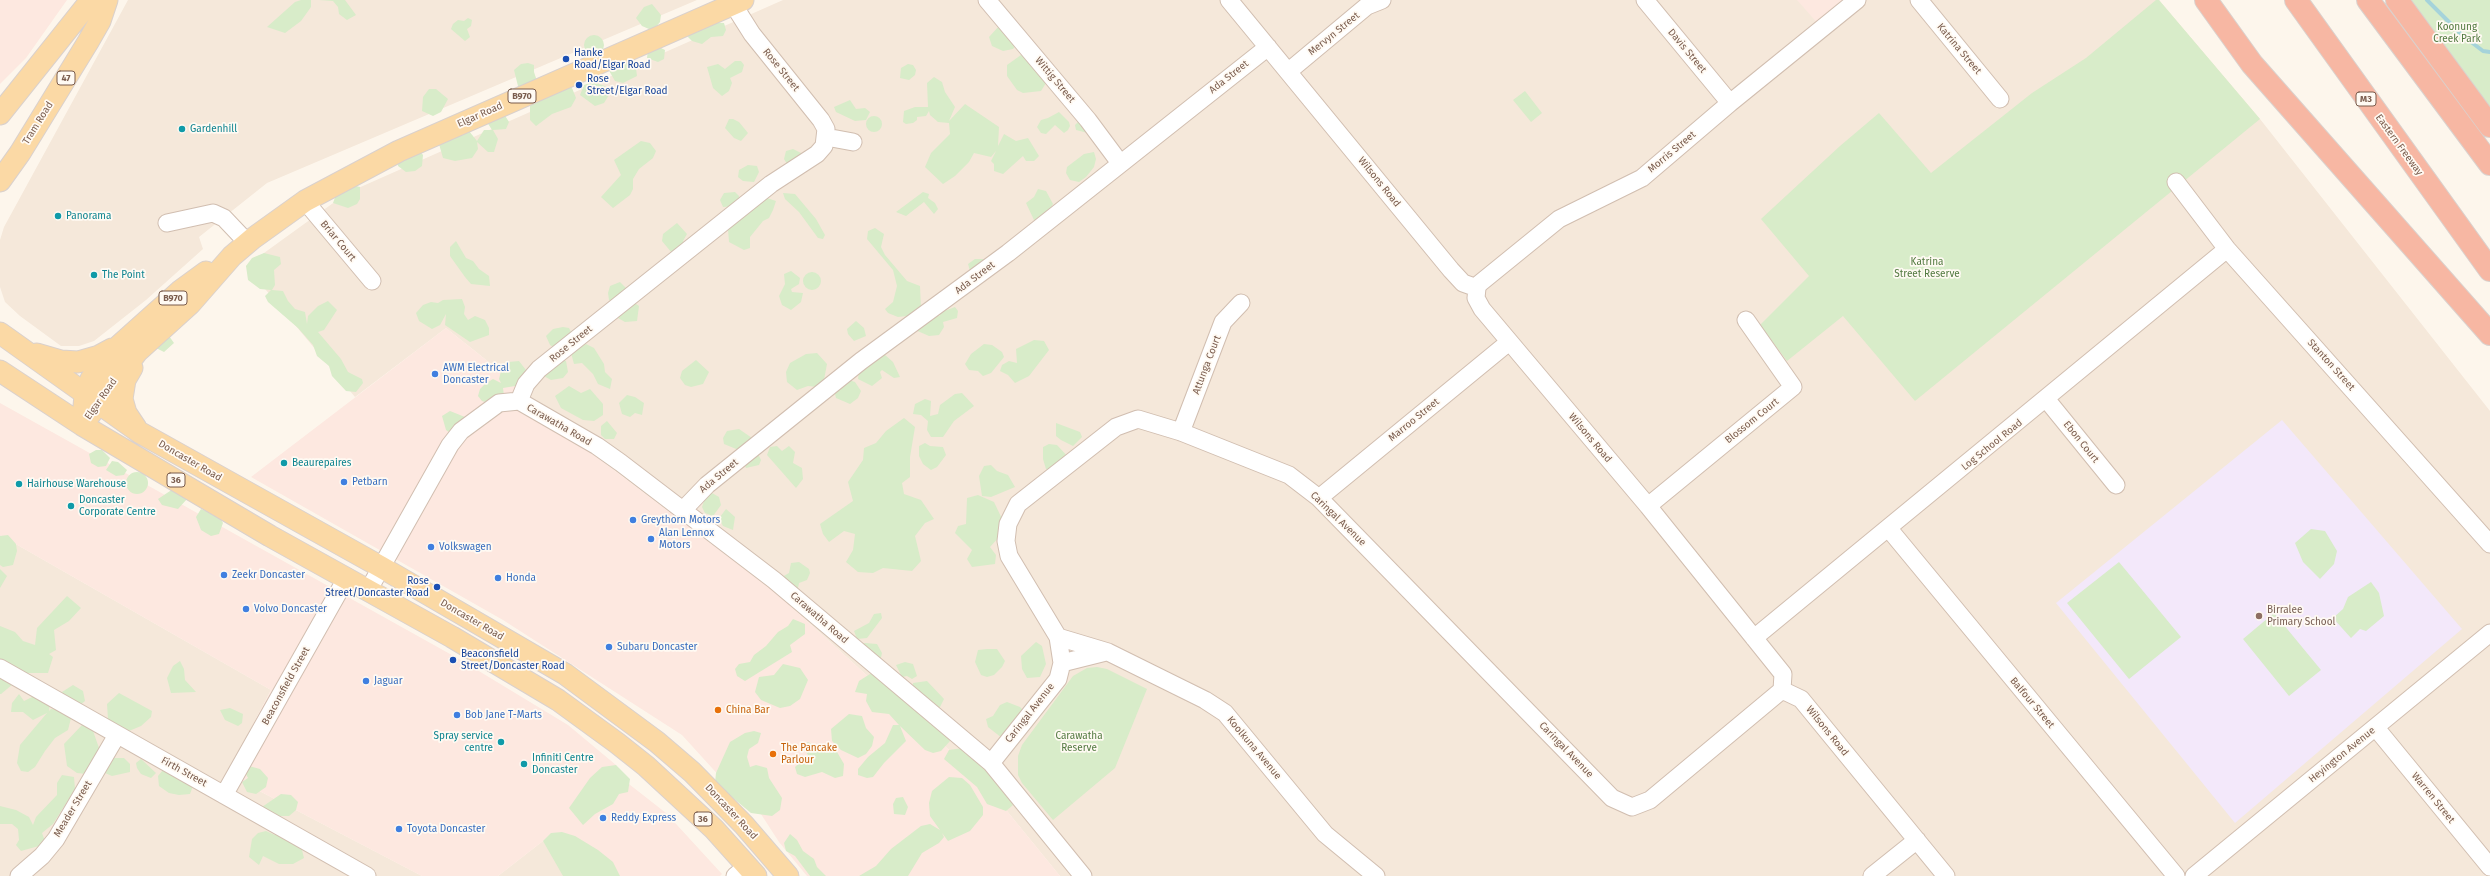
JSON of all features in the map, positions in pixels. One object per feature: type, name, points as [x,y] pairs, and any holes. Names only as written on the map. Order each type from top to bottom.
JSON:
[{"type":"highway","points":[[2206,0],[2252,64],[2490,334]]},
{"type":"highway","name":"Eastern Freeway","points":[[2296,0],[2490,270]]},
{"type":"highway","points":[[2368,0],[2490,164]]},
{"type":"highway","points":[[2397,0],[2490,126]]},
{"type":"main road","points":[[0,114],[91,0]]},
{"type":"main road","name":"Tram Road","points":[[0,181],[20,153],[97,26],[107,0]]},
{"type":"main road","name":"Elgar Road","points":[[91,399],[156,333],[190,304],[234,254],[244,235],[399,151],[738,2]]},
{"type":"main road","points":[[0,194],[20,153]]},
{"type":"main road","name":"Elgar Road","points":[[82,425],[91,399],[91,379],[118,345],[180,291],[234,254]]},
{"type":"main road","name":"Doncaster Road","points":[[0,333],[139,432],[381,567],[565,674],[657,742],[721,800],[788,876]]},
{"type":"main road","points":[[139,432],[126,413],[122,394],[129,372],[156,333]]},
{"type":"main road","points":[[19,347],[61,361],[78,362],[99,356],[118,345]]},
{"type":"main road","name":"36","points":[[4,379],[270,536],[347,577],[558,700],[617,743],[714,829],[746,873]]},
{"type":"main road","points":[[347,577],[359,556]]},
{"type":"street","name":"Wittig Street","points":[[987,0],[1088,120],[1120,163]]},
{"type":"street","name":"Wilsons Road","points":[[1229,0],[1451,270],[1464,283],[1477,288],[1476,298],[1482,309],[1648,506],[1783,674],[1782,690],[1801,699],[1946,876]]},
{"type":"street","name":"Mervyn Street","points":[[1288,71],[1367,6],[1382,0]]},
{"type":"street","name":"Davis Street","points":[[1645,0],[1730,103]]},
{"type":"street","name":"Morris Street","points":[[1477,288],[1479,284],[1559,219],[1642,178],[1730,103],[1857,0]]},
{"type":"street","name":"Katrina Street","points":[[1918,0],[2000,99]]},
{"type":"street","name":"Rose Street","points":[[519,401],[526,384],[535,373],[771,184],[817,154],[824,146],[826,129],[821,120],[748,30],[738,2]]},
{"type":"street","name":"Ada Street","points":[[683,510],[707,485],[861,360],[1002,258],[1268,47]]},
{"type":"street","points":[[826,137],[853,142]]},
{"type":"street","name":"Stanton Street","points":[[2176,182],[2227,249],[2490,544]]},
{"type":"street","name":"Briar Court","points":[[305,201],[372,281]]},
{"type":"street","points":[[167,223],[213,213],[224,218],[244,235]]},
{"type":"street","name":"Log School Road","points":[[1754,638],[2046,400],[2227,249]]},
{"type":"street","name":"Attunga Court","points":[[1181,432],[1223,322],[1241,303]]},
{"type":"street","name":"Blossom Court","points":[[1648,506],[1793,387],[1746,320]]},
{"type":"street","name":"Marroo Street","points":[[1319,498],[1509,342]]},
{"type":"street","name":"Ebon Court","points":[[2046,400],[2116,485]]},
{"type":"street","points":[[369,590],[456,437],[499,403],[519,401]]},
{"type":"street","name":"Carawatha Road","points":[[519,401],[597,446],[774,580],[991,763],[1083,876]]},
{"type":"street","name":"Caringal Avenue","points":[[991,763],[1058,679],[1062,663],[1058,637],[1009,556],[1006,541],[1008,524],[1018,504],[1116,427],[1138,419],[1181,432],[1289,475],[1319,498],[1612,798],[1632,807],[1650,800],[1782,690]]},
{"type":"street","name":"Balfour Street","points":[[1889,529],[2176,876]]},
{"type":"street","name":"Beaconsfield Street","points":[[224,795],[347,577]]},
{"type":"street","name":"Heyington Avenue","points":[[2194,876],[2490,633]]},
{"type":"street","name":"Koolkuna Avenue","points":[[1058,637],[1108,652],[1206,700],[1225,713],[1325,834],[1376,876]]},
{"type":"street","points":[[1062,663],[1108,652]]},
{"type":"street","name":"Firth Street","points":[[0,668],[367,876]]},
{"type":"street","name":"Warren Street","points":[[2376,728],[2490,867]]},
{"type":"street","name":"Meader Street","points":[[19,876],[42,856],[56,839],[117,735]]},
{"type":"street","points":[[1872,876],[1916,840]]},
{"type":"shaded area","points":[[0,0],[67,0],[26,58],[0,84]]},
{"type":"shaded area","points":[[128,0],[697,0],[267,183],[199,237],[203,249],[146,300],[94,341],[79,346],[61,346],[20,316],[5,302],[0,287],[0,240],[4,227]]},
{"type":"shaded area","points":[[783,0],[2159,0],[2260,119],[2490,411],[2490,876],[1060,876],[980,778],[775,592],[577,442],[500,371],[446,328],[355,397],[246,266],[347,193]]},
{"type":"shaded area","points":[[1797,0],[1849,0],[1819,25]]},
{"type":"shaded area","points":[[446,328],[500,371],[577,442],[775,592],[980,778],[1060,876],[807,876],[779,842],[759,811],[722,779],[682,735],[503,620],[251,477]]},
{"type":"shaded area","points":[[0,403],[459,659],[568,725],[616,765],[611,770],[666,813],[722,874],[720,876],[574,876],[543,841],[498,876],[422,876],[227,774],[271,690],[0,535]]},
{"type":"shaded area","name":"Birralee Primary School","points":[[2282,420],[2462,629],[2235,823],[2056,603]]},
{"type":"shaded area","points":[[0,535],[271,690],[227,774],[422,876],[0,876]]},
{"type":"shaded area","points":[[543,841],[574,876],[498,876]]},
{"type":"green space","points":[[301,0],[311,0],[311,7],[301,21],[285,33],[267,27],[295,2]]},
{"type":"green space","points":[[319,0],[345,0],[356,15],[347,20],[339,14],[338,7],[333,1]]},
{"type":"green space","name":"Katrina Street Reserve","points":[[2156,0],[2159,0],[2260,119],[1915,401],[1843,316],[1787,361],[1760,325],[1809,276],[1761,219],[1840,146],[1879,113],[1931,173],[2032,93],[2086,58]]},
{"type":"green space","name":"Koonung Creek Park","points":[[2395,0],[2490,0],[2490,126]]},
{"type":"green space","points":[[652,4],[661,15],[660,22],[655,28],[649,29],[642,26],[636,18],[644,7]]},
{"type":"green space","points":[[468,18],[472,20],[471,26],[467,29],[470,37],[465,41],[451,29],[453,24],[458,20],[464,21]]},
{"type":"green space","points":[[701,22],[724,23],[726,30],[723,36],[711,37],[702,44],[692,41],[688,37],[691,29]]},
{"type":"green space","points":[[1000,25],[1016,45],[1013,49],[1003,51],[992,46],[989,37]]},
{"type":"green space","points":[[594,35],[601,38],[604,45],[601,52],[594,55],[587,52],[584,45],[587,38]]},
{"type":"green space","points":[[659,47],[665,50],[664,59],[658,62],[647,58],[648,50]]},
{"type":"green space","points":[[1021,55],[1030,56],[1046,77],[1046,83],[1041,91],[1023,93],[1017,90],[1007,76],[1007,65]]},
{"type":"green space","points":[[626,56],[635,61],[637,76],[623,83],[615,81],[607,67]]},
{"type":"green space","points":[[735,61],[741,61],[744,65],[742,72],[730,78],[732,83],[729,91],[722,96],[713,88],[707,67],[718,64],[725,69]]},
{"type":"green space","points":[[528,63],[534,65],[534,72],[537,81],[524,87],[518,86],[514,70],[521,64]]},
{"type":"green space","points":[[908,64],[913,65],[916,70],[915,75],[909,80],[900,78],[901,68]]},
{"type":"green space","points":[[934,77],[942,82],[945,92],[955,107],[949,121],[965,104],[999,127],[998,146],[1004,134],[1016,141],[1028,138],[1039,156],[1034,161],[1026,161],[1023,156],[1003,174],[994,171],[994,164],[991,161],[996,151],[991,157],[974,153],[969,162],[955,176],[943,184],[925,167],[931,153],[950,134],[949,123],[938,122],[930,115],[929,111],[926,116],[917,117],[917,120],[913,123],[906,124],[903,122],[904,111],[915,107],[928,107],[927,83]]},
{"type":"green space","points":[[592,82],[605,86],[609,95],[604,103],[595,106],[580,95],[584,85]]},
{"type":"green space","points":[[570,83],[576,98],[571,107],[552,114],[536,126],[530,120],[530,106],[540,98]]},
{"type":"green space","points":[[429,89],[436,89],[448,99],[441,112],[433,116],[422,111],[423,97]]},
{"type":"green space","points":[[1525,91],[1542,113],[1531,122],[1513,100]]},
{"type":"green space","points":[[850,100],[856,109],[865,108],[870,112],[866,120],[855,121],[836,112],[834,107]]},
{"type":"green space","points":[[1059,112],[1069,122],[1070,126],[1068,130],[1064,133],[1055,125],[1046,134],[1041,133],[1037,127],[1041,120]]},
{"type":"green space","points":[[504,114],[509,122],[506,129],[493,130],[498,139],[494,152],[488,152],[477,142],[478,149],[472,158],[455,161],[443,158],[439,144],[469,131],[477,141],[484,130],[492,130],[487,122]]},
{"type":"green space","points":[[874,116],[880,118],[882,124],[880,130],[874,132],[868,130],[866,124],[868,118]]},
{"type":"green space","points":[[729,119],[739,122],[748,133],[741,141],[734,138],[725,128]]},
{"type":"green space","points":[[1081,119],[1088,133],[1076,130],[1075,125]]},
{"type":"green space","points":[[641,141],[650,143],[656,151],[653,158],[639,169],[633,179],[633,189],[630,195],[613,208],[601,197],[621,175],[614,160]]},
{"type":"green space","points":[[414,144],[423,155],[422,166],[415,171],[406,172],[398,166],[397,158]]},
{"type":"green space","points":[[793,149],[801,153],[801,158],[787,164],[784,159],[786,151]]},
{"type":"green space","points":[[1094,152],[1096,159],[1094,167],[1086,177],[1079,182],[1070,180],[1066,173],[1067,167],[1084,154]]},
{"type":"green space","points":[[748,165],[757,166],[759,172],[754,182],[743,181],[738,177],[739,170]]},
{"type":"green space","points":[[344,183],[360,187],[360,199],[357,204],[348,208],[333,203],[338,189]]},
{"type":"green space","points":[[1038,189],[1046,191],[1053,204],[1042,221],[1034,220],[1026,203],[1034,197]]},
{"type":"green space","points":[[735,192],[739,196],[738,206],[723,207],[720,200],[724,193]]},
{"type":"green space","points":[[923,192],[929,194],[928,198],[935,203],[938,209],[934,214],[924,202],[906,216],[896,212]]},
{"type":"green space","points":[[783,193],[795,194],[816,219],[825,235],[823,239],[818,238],[799,212],[785,199]]},
{"type":"green space","points":[[767,198],[776,201],[773,210],[769,218],[763,221],[750,237],[750,248],[744,250],[729,242],[728,229]]},
{"type":"green space","points":[[677,223],[687,234],[683,241],[687,246],[672,253],[662,241],[663,234]]},
{"type":"green space","points":[[875,228],[884,234],[881,247],[885,255],[907,281],[920,286],[921,308],[916,315],[898,317],[888,313],[885,309],[893,302],[897,286],[893,270],[867,239],[868,231]]},
{"type":"green space","points":[[456,241],[466,258],[473,261],[479,269],[489,276],[490,286],[471,284],[465,277],[450,256],[450,247]]},
{"type":"green space","points":[[264,253],[280,257],[281,264],[274,270],[275,285],[272,290],[283,291],[288,301],[295,309],[305,312],[307,324],[308,316],[318,306],[328,301],[337,310],[324,330],[318,332],[341,359],[348,372],[362,379],[363,383],[356,392],[346,391],[332,376],[329,366],[317,356],[313,345],[298,328],[268,302],[265,296],[271,290],[260,289],[248,280],[246,266],[252,258]]},
{"type":"green space","points":[[975,259],[983,259],[987,265],[970,271],[968,264]]},
{"type":"green space","points":[[791,271],[800,278],[799,284],[791,289],[792,292],[803,293],[801,302],[791,310],[782,305],[779,296],[785,284],[784,274]]},
{"type":"green space","points":[[812,272],[818,275],[821,281],[818,287],[812,290],[806,287],[803,281],[806,275]]},
{"type":"green space","points":[[620,282],[627,289],[616,305],[609,300],[608,293],[610,286]]},
{"type":"green space","points":[[462,299],[465,307],[464,314],[468,320],[475,316],[485,320],[489,328],[489,335],[470,342],[445,325],[446,314],[440,325],[432,329],[419,321],[416,313],[423,305],[431,302],[438,303],[443,300]]},
{"type":"green space","points":[[633,302],[639,306],[637,321],[625,322],[618,318],[618,312]]},
{"type":"green space","points":[[955,307],[958,311],[957,318],[943,322],[944,327],[939,335],[929,336],[913,329],[932,313],[940,316],[939,313]]},
{"type":"green space","points":[[856,321],[864,328],[866,336],[854,341],[848,334],[847,329]]},
{"type":"green space","points":[[563,327],[569,328],[573,336],[557,349],[550,345],[546,336],[553,329]]},
{"type":"green space","points":[[169,336],[174,343],[164,352],[156,348]]},
{"type":"green space","points":[[1034,340],[1044,341],[1049,350],[1029,376],[1015,383],[1008,375],[1000,371],[1002,365],[1009,361],[1017,363],[1016,349]]},
{"type":"green space","points":[[586,344],[594,348],[604,364],[605,372],[612,379],[610,389],[598,384],[593,374],[582,363],[574,364],[571,353]]},
{"type":"green space","points":[[984,344],[992,345],[1002,352],[1004,357],[991,373],[983,376],[978,371],[969,370],[965,364],[971,354]]},
{"type":"green space","points":[[817,353],[827,364],[824,380],[817,387],[808,386],[797,390],[787,382],[786,372],[790,363],[806,354]]},
{"type":"green space","points":[[552,355],[566,361],[568,372],[563,378],[551,380],[542,375]]},
{"type":"green space","points":[[878,355],[885,355],[893,362],[900,377],[894,378],[882,370],[880,372],[882,378],[872,386],[858,379],[859,371]]},
{"type":"green space","points":[[696,360],[709,372],[703,384],[691,387],[685,385],[680,378],[682,371]]},
{"type":"green space","points":[[519,361],[529,374],[521,385],[503,388],[504,396],[488,403],[482,401],[478,396],[480,389],[493,379],[501,383],[499,379],[502,367],[509,362]]},
{"type":"green space","points":[[849,380],[855,382],[861,391],[858,398],[850,404],[836,398],[834,390]]},
{"type":"green space","points":[[569,386],[581,393],[590,389],[603,404],[603,415],[594,421],[583,420],[561,408],[555,396]]},
{"type":"green space","points":[[962,393],[974,406],[954,421],[943,437],[931,437],[927,430],[928,421],[921,415],[913,414],[915,404],[925,399],[931,401],[930,416],[938,414],[940,405],[955,394]]},
{"type":"green space","points":[[627,395],[635,397],[644,403],[642,415],[635,413],[630,417],[622,414],[619,403]]},
{"type":"green space","points":[[450,411],[465,417],[461,431],[456,437],[446,430],[442,416]]},
{"type":"green space","points":[[904,418],[915,427],[910,457],[910,477],[902,483],[904,494],[921,500],[934,519],[925,523],[915,536],[921,561],[912,571],[883,568],[873,573],[858,572],[846,562],[853,550],[855,534],[844,531],[829,542],[823,534],[820,524],[853,501],[848,482],[863,460],[864,448],[876,443],[886,431]]},
{"type":"green space","points":[[607,421],[617,433],[614,439],[605,439],[601,435],[601,426]]},
{"type":"green space","points":[[1056,423],[1080,432],[1082,437],[1073,446],[1061,440],[1056,436]]},
{"type":"green space","points":[[739,429],[752,438],[741,451],[724,444],[723,438],[727,431]]},
{"type":"green space","points":[[925,443],[930,446],[943,447],[946,455],[937,467],[931,470],[923,464],[919,456],[919,446]]},
{"type":"green space","points":[[1049,444],[1057,445],[1069,458],[1054,472],[1046,469],[1043,459],[1043,447]]},
{"type":"green space","points":[[777,446],[782,451],[789,446],[795,452],[793,463],[802,468],[803,479],[796,488],[767,455],[770,447]]},
{"type":"green space","points":[[96,450],[102,450],[110,458],[106,466],[98,467],[91,463],[89,454]]},
{"type":"green space","points":[[757,452],[761,460],[759,465],[746,468],[744,463]]},
{"type":"green space","points":[[112,461],[118,462],[127,470],[124,475],[116,476],[106,470]]},
{"type":"green space","points":[[991,465],[997,471],[1008,475],[1015,487],[991,497],[982,496],[979,476],[984,466]]},
{"type":"green space","points":[[137,472],[145,475],[148,483],[145,491],[137,494],[129,491],[126,483],[129,475]]},
{"type":"green space","points":[[176,487],[187,493],[187,499],[178,509],[162,505],[158,499]]},
{"type":"green space","points":[[712,493],[719,497],[721,505],[713,516],[705,513],[702,507],[706,495]]},
{"type":"green space","points":[[978,495],[994,502],[1004,523],[998,529],[999,537],[990,547],[996,555],[995,564],[972,567],[967,559],[972,550],[955,533],[958,526],[966,524],[967,498]]},
{"type":"green space","points":[[201,509],[220,517],[223,523],[219,534],[211,536],[201,530],[196,517]]},
{"type":"green space","points":[[726,509],[735,517],[733,530],[723,526],[721,522],[720,517]]},
{"type":"green space","points":[[2311,529],[2325,531],[2337,551],[2334,564],[2320,579],[2303,562],[2295,543]]},
{"type":"green space","points":[[8,535],[16,544],[17,551],[13,565],[3,567],[0,565],[0,536]]},
{"type":"green space","points":[[799,562],[809,569],[810,573],[807,580],[799,583],[798,588],[793,589],[782,577],[789,573],[791,563]]},
{"type":"green space","points":[[2119,562],[2181,637],[2129,679],[2067,603]]},
{"type":"green space","points":[[0,569],[7,576],[0,588]]},
{"type":"green space","points":[[2371,582],[2379,593],[2384,616],[2366,631],[2360,629],[2351,638],[2333,618],[2343,609],[2348,597]]},
{"type":"green space","points":[[67,596],[81,608],[69,621],[54,630],[56,650],[49,654],[53,657],[48,673],[15,673],[0,666],[0,626],[15,632],[23,641],[35,645],[37,628]]},
{"type":"green space","points":[[881,613],[882,618],[867,638],[857,639],[854,631],[869,623],[874,614]]},
{"type":"green space","points":[[2274,613],[2321,670],[2289,696],[2243,639]]},
{"type":"green space","points":[[793,619],[805,624],[805,634],[790,645],[792,652],[745,681],[737,676],[735,669],[739,664],[750,662],[754,655],[766,646],[778,632],[788,626]]},
{"type":"green space","points":[[1036,642],[1042,646],[1046,664],[1040,677],[1027,678],[1022,669],[1021,656]]},
{"type":"green space","points":[[865,643],[877,644],[882,653],[880,662],[858,645]]},
{"type":"green space","points":[[997,649],[1005,661],[1002,667],[994,675],[987,677],[981,675],[975,662],[978,650]]},
{"type":"green space","points":[[180,661],[184,669],[185,680],[196,692],[171,693],[167,678],[173,666]]},
{"type":"green space","points":[[905,662],[913,664],[917,676],[912,679],[907,676],[902,677],[896,665]]},
{"type":"green space","points":[[783,664],[800,668],[808,680],[800,699],[790,706],[780,708],[761,700],[755,692],[759,677],[774,675]]},
{"type":"green space","name":"Carawatha Reserve","points":[[1097,667],[1107,669],[1147,689],[1115,768],[1053,820],[1022,783],[1018,775],[1018,756],[1022,745],[1073,676],[1087,668]]},
{"type":"green space","points":[[0,669],[13,684],[1,694],[0,694]]},
{"type":"green space","points":[[881,671],[943,728],[950,741],[941,751],[933,753],[925,750],[900,726],[906,741],[884,763],[873,777],[867,778],[858,775],[858,769],[868,757],[885,743],[893,725],[899,725],[889,714],[872,712],[866,701],[867,694],[855,692],[859,681],[870,674]]},
{"type":"green space","points":[[927,681],[944,699],[940,707],[931,707],[913,693],[913,683]]},
{"type":"green space","points":[[73,685],[83,691],[85,701],[74,710],[61,705],[62,692]]},
{"type":"green space","points":[[119,693],[152,711],[151,717],[141,726],[129,731],[108,719],[107,704]]},
{"type":"green space","points":[[19,694],[24,701],[34,696],[50,702],[49,711],[51,709],[61,710],[71,718],[68,730],[55,738],[35,767],[28,772],[21,771],[17,763],[20,745],[47,713],[33,720],[23,712],[11,712],[12,703]]},
{"type":"green space","points":[[1007,702],[1020,707],[1025,712],[1002,738],[988,727],[986,719],[993,716],[1000,705]]},
{"type":"green space","points":[[230,708],[243,714],[242,723],[238,726],[225,720],[220,710]]},
{"type":"green space","points":[[849,714],[862,716],[866,728],[874,737],[872,746],[866,754],[858,758],[841,750],[832,741],[831,729]]},
{"type":"green space","points":[[83,724],[92,728],[99,748],[94,769],[86,774],[77,773],[67,766],[64,744]]},
{"type":"green space","points":[[754,731],[761,733],[758,743],[749,749],[747,757],[750,767],[756,765],[767,768],[769,778],[782,798],[780,810],[772,816],[751,813],[715,783],[716,773],[730,742],[745,733]]},
{"type":"green space","points":[[808,742],[820,748],[837,752],[844,764],[843,776],[835,778],[822,772],[805,777],[797,774],[795,767],[808,755],[802,746]]},
{"type":"green space","points":[[977,746],[1009,794],[1013,805],[1006,811],[987,804],[977,787],[944,759],[949,750]]},
{"type":"green space","points":[[112,758],[124,758],[130,764],[130,772],[112,776],[105,773],[106,765]]},
{"type":"green space","points":[[141,759],[156,773],[151,778],[141,774],[137,768],[136,763]]},
{"type":"green space","points":[[616,765],[630,779],[628,792],[619,794],[613,804],[595,814],[583,825],[569,808],[590,778],[602,767]]},
{"type":"green space","points":[[249,766],[260,769],[268,778],[266,787],[256,794],[247,792],[242,782],[248,778],[245,772]]},
{"type":"green space","points":[[163,770],[179,771],[194,783],[190,794],[179,795],[169,793],[159,786],[158,776]]},
{"type":"green space","points":[[62,775],[74,777],[75,789],[53,824],[42,833],[46,844],[21,851],[16,845],[19,840],[18,829],[12,824],[0,824],[0,806],[16,810],[29,817],[33,825],[36,817],[57,795],[57,783]]},
{"type":"green space","points":[[949,777],[962,778],[970,785],[983,807],[983,815],[970,831],[948,841],[942,833],[944,837],[939,843],[922,853],[908,876],[859,876],[876,866],[891,849],[921,826],[930,824],[940,830],[930,816],[929,803],[932,791]]},
{"type":"green space","points":[[281,794],[291,795],[298,802],[296,810],[289,816],[278,816],[262,807]]},
{"type":"green space","points":[[903,797],[908,807],[905,815],[894,814],[893,804],[896,798]]},
{"type":"green space","points":[[266,831],[275,835],[284,833],[301,846],[304,858],[293,864],[279,864],[263,856],[259,865],[249,857],[252,839],[258,833]]},
{"type":"green space","points":[[562,832],[575,836],[598,850],[613,862],[620,876],[563,876],[543,841],[551,833]]},
{"type":"green space","points":[[790,834],[797,840],[803,851],[814,859],[817,867],[826,876],[810,876],[795,856],[786,851],[784,843]]},
{"type":"waterway","points":[[2427,0],[2462,35],[2483,51],[2490,52]]},
{"type":"place","name":"Hanke Road/Elgar Road","points":[[566,59]]},
{"type":"place","name":"Rose Street/Elgar Road","points":[[579,85]]},
{"type":"place","name":"Gardenhill","points":[[182,129]]},
{"type":"place","name":"Panorama","points":[[58,216]]},
{"type":"place","name":"The Point","points":[[94,275]]},
{"type":"place","name":"AWM Electrical Doncaster","points":[[435,374]]},
{"type":"place","name":"Beaurepaires","points":[[284,463]]},
{"type":"place","name":"Petbarn","points":[[344,482]]},
{"type":"place","name":"Hairhouse Warehouse","points":[[19,484]]},
{"type":"place","name":"Doncaster Corporate Centre","points":[[71,506]]},
{"type":"place","name":"Greythorn Motors","points":[[633,520]]},
{"type":"place","name":"Alan Lennox Motors","points":[[651,539]]},
{"type":"place","name":"Volkswagen","points":[[431,547]]},
{"type":"place","name":"Zeekr Doncaster","points":[[224,575]]},
{"type":"place","name":"Honda","points":[[498,578]]},
{"type":"place","name":"Rose Street/Doncaster Road","points":[[437,587]]},
{"type":"place","name":"Volvo Doncaster","points":[[246,609]]},
{"type":"place","name":"Birralee Primary School","points":[[2259,616]]},
{"type":"place","name":"Subaru Doncaster","points":[[609,647]]},
{"type":"place","name":"Beaconsfield Street/Doncaster Road","points":[[453,660]]},
{"type":"place","name":"Jaguar","points":[[366,681]]},
{"type":"place","name":"China Bar","points":[[718,710]]},
{"type":"place","name":"Bob Jane T-Marts","points":[[457,715]]},
{"type":"place","name":"Spray service centre","points":[[501,742]]},
{"type":"place","name":"The Pancake Parlour","points":[[773,754]]},
{"type":"place","name":"Infiniti Centre Doncaster","points":[[524,764]]},
{"type":"place","name":"Reddy Express","points":[[603,818]]},
{"type":"place","name":"Toyota Doncaster","points":[[399,829]]}]
